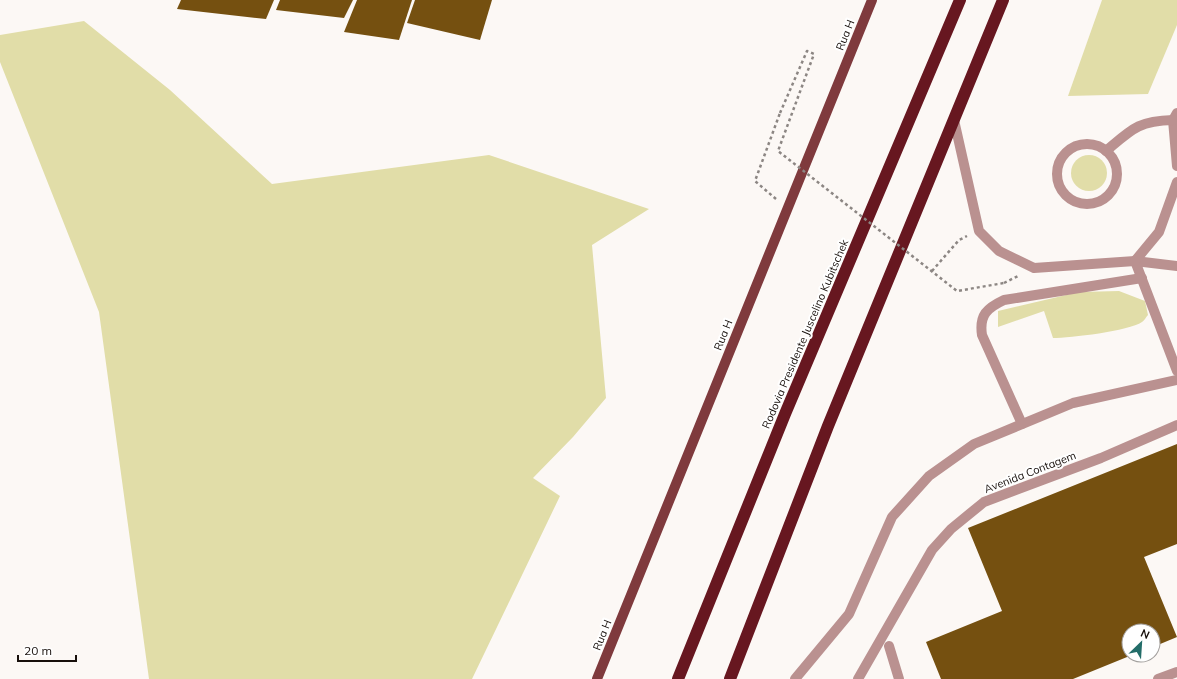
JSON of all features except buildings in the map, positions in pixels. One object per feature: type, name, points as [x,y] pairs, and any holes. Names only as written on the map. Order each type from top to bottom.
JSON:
[{"type":"highway","name":"Rodovia Presidente Juscelino Kubitschek","points":[[678,679],[785,414],[960,0]]},
{"type":"highway","points":[[730,679],[831,419],[1003,0]]},
{"type":"main road","name":"Rua H","points":[[597,679],[872,0]]},
{"type":"street","points":[[1106,151],[1136,126],[1175,116],[1177,166]]},
{"type":"street","points":[[954,120],[979,231],[999,251],[1034,268],[1135,261],[1177,266]]},
{"type":"street","points":[[1086,144],[1097,145],[1106,151],[1114,159],[1117,170],[1117,181],[1112,191],[1104,199],[1094,203],[1084,203],[1073,200],[1064,193],[1059,183],[1057,172],[1060,162],[1066,152],[1075,146],[1086,144]]},
{"type":"street","points":[[1135,261],[1159,232],[1177,182]]},
{"type":"street","points":[[1135,261],[1177,371]]},
{"type":"street","points":[[1022,424],[982,335],[980,324],[985,313],[993,305],[1004,300],[1142,278]]},
{"type":"street","points":[[795,679],[850,614],[892,517],[929,476],[974,444],[1073,403],[1177,380]]},
{"type":"street","name":"Avenida Contagem","points":[[858,679],[932,550],[951,529],[984,502],[1101,458],[1177,425]]},
{"type":"street","points":[[889,646],[899,679]]},
{"type":"street","points":[[1158,679],[1176,674]]},
{"type":"path","points":[[787,208],[755,181],[780,113],[807,51],[814,54],[778,151],[957,291],[1004,283]]},
{"type":"path","points":[[932,271],[959,240]]},
{"type":"shaded area","points":[[1102,0],[1177,0],[1177,25],[1148,94],[1068,96]]},
{"type":"shaded area","points":[[84,21],[170,90],[272,184],[489,155],[649,209],[592,245],[606,398],[573,437],[533,478],[560,496],[472,679],[149,679],[99,312],[0,62],[0,35]]},
{"type":"shaded area","points":[[1089,155],[1099,158],[1104,163],[1107,173],[1104,183],[1099,188],[1089,191],[1079,188],[1074,183],[1071,173],[1074,163],[1079,158]]},
{"type":"shaded area","points":[[1119,291],[1145,301],[1148,315],[1143,321],[1135,325],[1113,331],[1072,337],[1053,338],[1044,311],[998,327],[998,311],[1079,292]]}]
